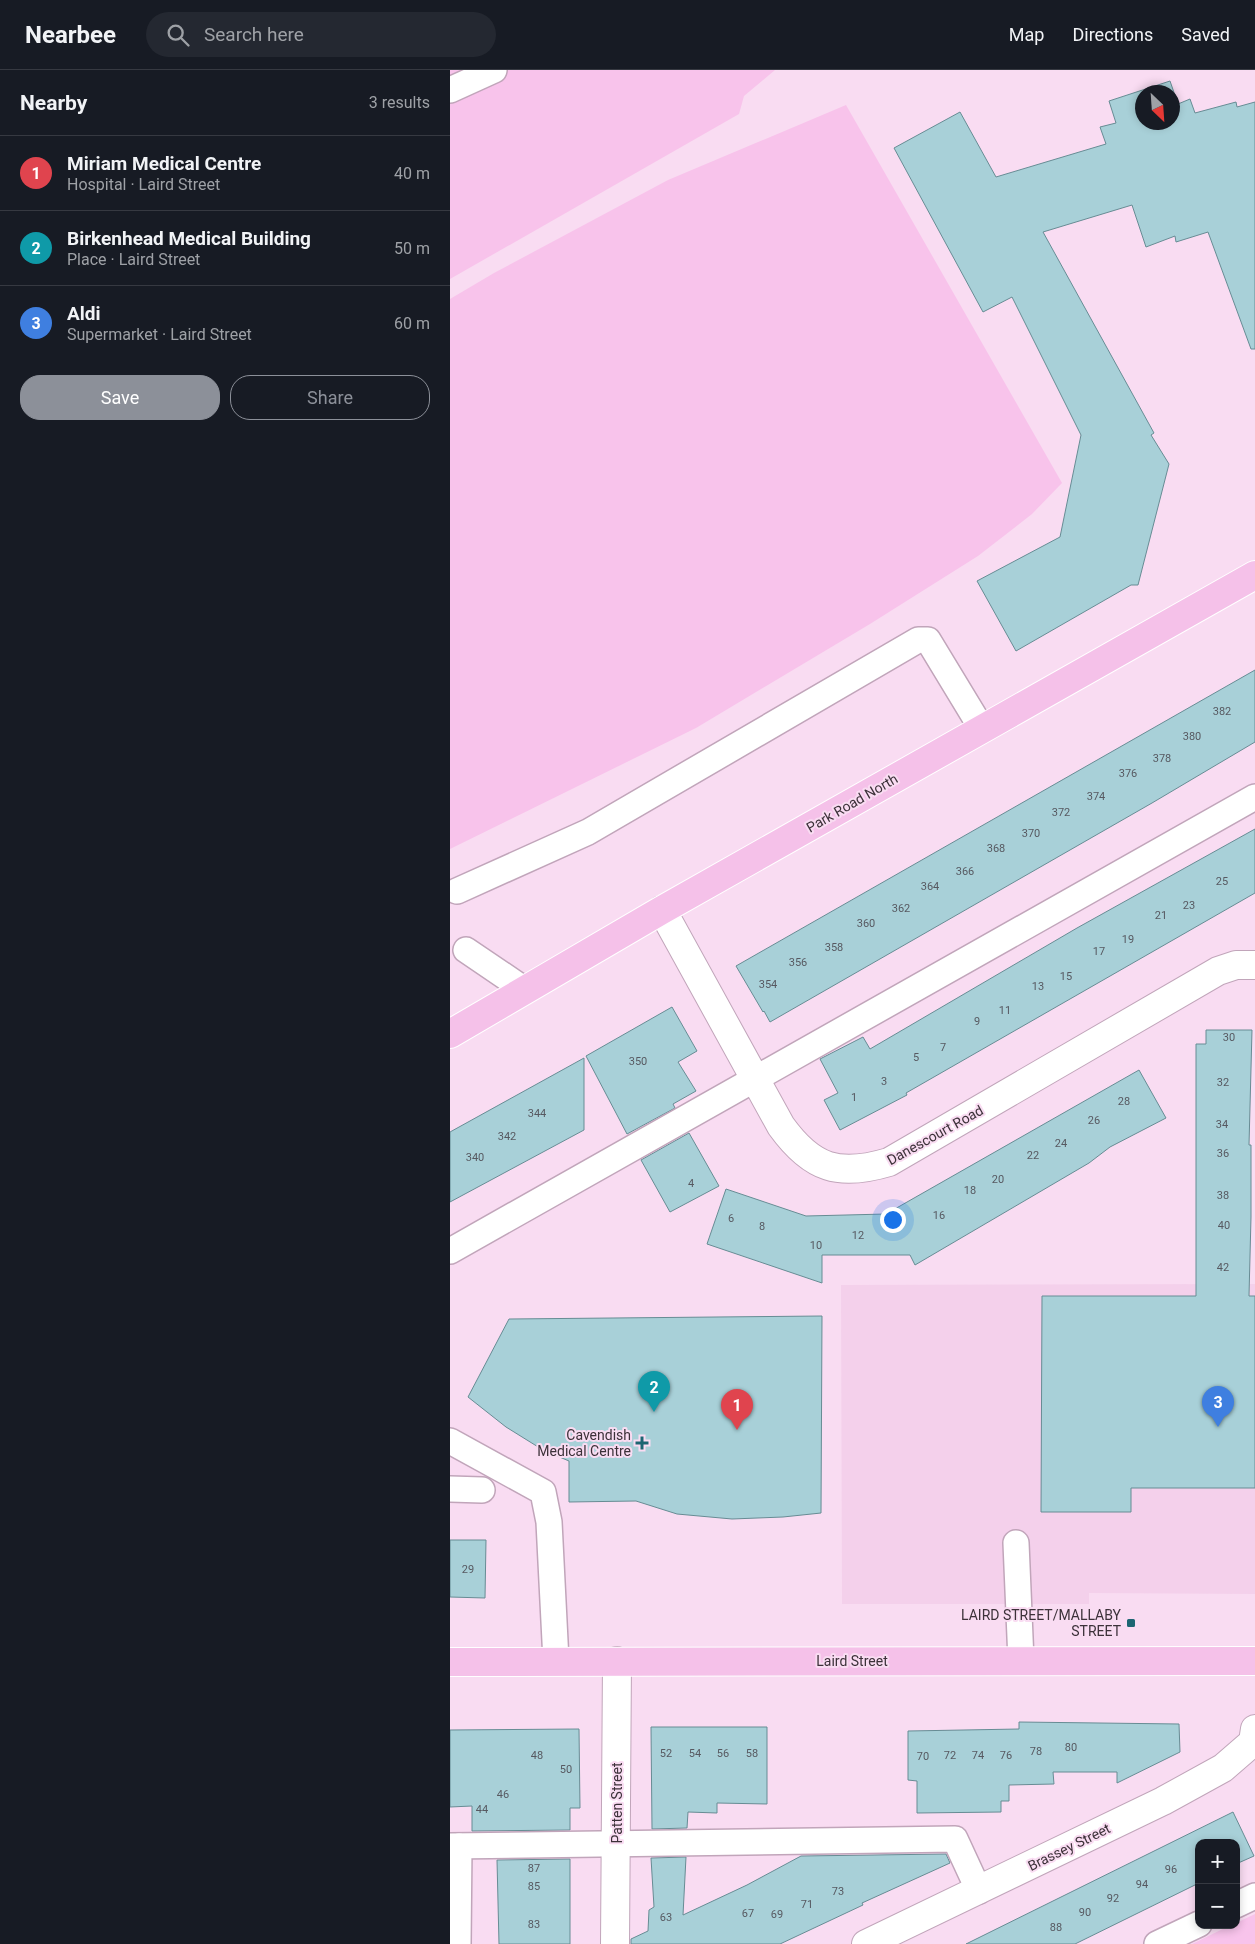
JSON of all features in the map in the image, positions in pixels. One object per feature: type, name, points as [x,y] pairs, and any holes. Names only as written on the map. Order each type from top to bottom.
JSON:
[{"type":"main road","name":"Park Road North","points":[[450,1034],[662,910],[1255,574]]},
{"type":"main road","name":"Laird Street","points":[[450,1662],[1255,1661]]},
{"type":"street","name":"Danescourt Road","points":[[662,910],[781,1126],[794,1144],[817,1161],[841,1171],[866,1169],[889,1162],[1218,971],[1236,964],[1255,965]]},
{"type":"street","name":"Patten Street","points":[[615,1944],[618,1842],[617,1661]]},
{"type":"street","name":"Brassey Street","points":[[866,1944],[1163,1801],[1223,1768],[1253,1742],[1255,1729]]},
{"type":"lane","points":[[450,90],[494,70]]},
{"type":"lane","points":[[457,891],[588,832],[918,640],[928,640],[982,729]]},
{"type":"lane","points":[[450,1251],[1255,797]]},
{"type":"lane","points":[[466,950],[525,990]]},
{"type":"lane","points":[[450,1441],[543,1492],[550,1522],[556,1661]]},
{"type":"lane","points":[[450,1489],[482,1490]]},
{"type":"lane","points":[[1016,1543],[1021,1661]]},
{"type":"lane","points":[[458,1944],[454,1846],[618,1842],[955,1839],[979,1891]]},
{"type":"lane","points":[[1240,1903],[1255,1896]]},
{"type":"lane","points":[[1157,1944],[1195,1926]]},
{"type":"shaded area","points":[[450,70],[775,70],[744,96],[739,114],[450,279]]},
{"type":"shaded area","points":[[846,105],[1062,483],[1032,514],[978,556],[870,624],[696,728],[450,849],[450,299],[494,273],[668,180]]},
{"type":"shaded area","points":[[1255,1284],[1255,1594],[1089,1593],[1089,1604],[842,1604],[841,1285]]},
{"type":"shaded area","points":[[1255,1914],[1255,1944],[1192,1944],[1223,1929],[1240,1929],[1240,1921]]},
{"type":"building","points":[[1170,81],[1171,85],[1158,85]]},
{"type":"building","points":[[1135,92],[1135,130],[1180,130],[1180,103],[1190,99],[1195,113],[1236,102],[1237,107],[1255,102],[1255,349],[1251,349],[1208,232],[1176,242],[1175,236],[1146,247],[1132,205],[1043,232],[1154,433],[1151,435],[1169,464],[1138,585],[1131,585],[1016,651],[977,581],[1060,537],[1081,435],[1012,297],[983,312],[894,148],[960,112],[996,177],[1106,144],[1100,127],[1116,123],[1109,101]]},
{"type":"building","points":[[1255,670],[1255,742],[770,1022],[736,966]]},
{"type":"building","points":[[1255,829],[1255,893],[906,1093],[907,1095],[840,1130],[824,1100],[838,1093],[820,1059],[863,1037],[870,1049],[1077,928]]},
{"type":"building","points":[[672,1007],[697,1051],[678,1062],[696,1091],[673,1104],[675,1108],[627,1134],[586,1056]]},
{"type":"building","points":[[1206,1030],[1252,1030],[1249,1145],[1251,1145],[1251,1217],[1249,1296],[1255,1296],[1255,1488],[1131,1488],[1131,1512],[1041,1512],[1042,1296],[1196,1296],[1196,1044],[1206,1044]]},
{"type":"building","points":[[584,1058],[584,1130],[450,1202],[450,1132]]},
{"type":"building","points":[[1139,1070],[1166,1118],[1110,1147],[1089,1163],[915,1265],[910,1255],[822,1255],[822,1283],[707,1244],[726,1189],[806,1216],[886,1214]]},
{"type":"building","points":[[689,1133],[719,1186],[670,1212],[641,1160]]},
{"type":"building","points":[[822,1316],[821,1513],[732,1519],[677,1514],[636,1501],[569,1502],[569,1461],[543,1450],[506,1427],[468,1397],[509,1319]]},
{"type":"building","points":[[450,1540],[486,1540],[485,1598],[450,1597]]},
{"type":"building","points":[[1019,1722],[1179,1724],[1180,1752],[1117,1783],[1117,1772],[1053,1772],[1054,1784],[1009,1785],[1009,1801],[1001,1801],[1001,1812],[917,1813],[917,1781],[908,1780],[908,1731],[1019,1729]]},
{"type":"building","points":[[651,1727],[767,1727],[767,1804],[717,1803],[717,1813],[688,1812],[687,1828],[652,1829]]},
{"type":"building","points":[[579,1729],[580,1808],[570,1808],[570,1830],[472,1831],[472,1806],[450,1807],[450,1730]]},
{"type":"building","points":[[1233,1812],[1254,1856],[1240,1862],[1240,1839],[1195,1839],[1195,1885],[1075,1944],[966,1944]]},
{"type":"building","points":[[946,1854],[950,1863],[862,1903],[863,1905],[780,1944],[631,1944],[631,1939],[648,1931],[649,1910],[654,1907],[651,1858],[686,1857],[683,1915],[747,1885],[801,1856]]},
{"type":"building","points":[[570,1859],[570,1944],[499,1944],[497,1860]]},
{"type":"place","name":"Birkenhead Medical Building","points":[[654,1412]]},
{"type":"place","name":"Aldi","points":[[1218,1427]]},
{"type":"place","name":"Miriam Medical Centre","points":[[737,1430]]},
{"type":"place","name":"Cavendish Medical Centre","points":[[642,1443]]},
{"type":"place","name":"LAIRD STREET/MALLABY STREET","points":[[1131,1623]]}]
